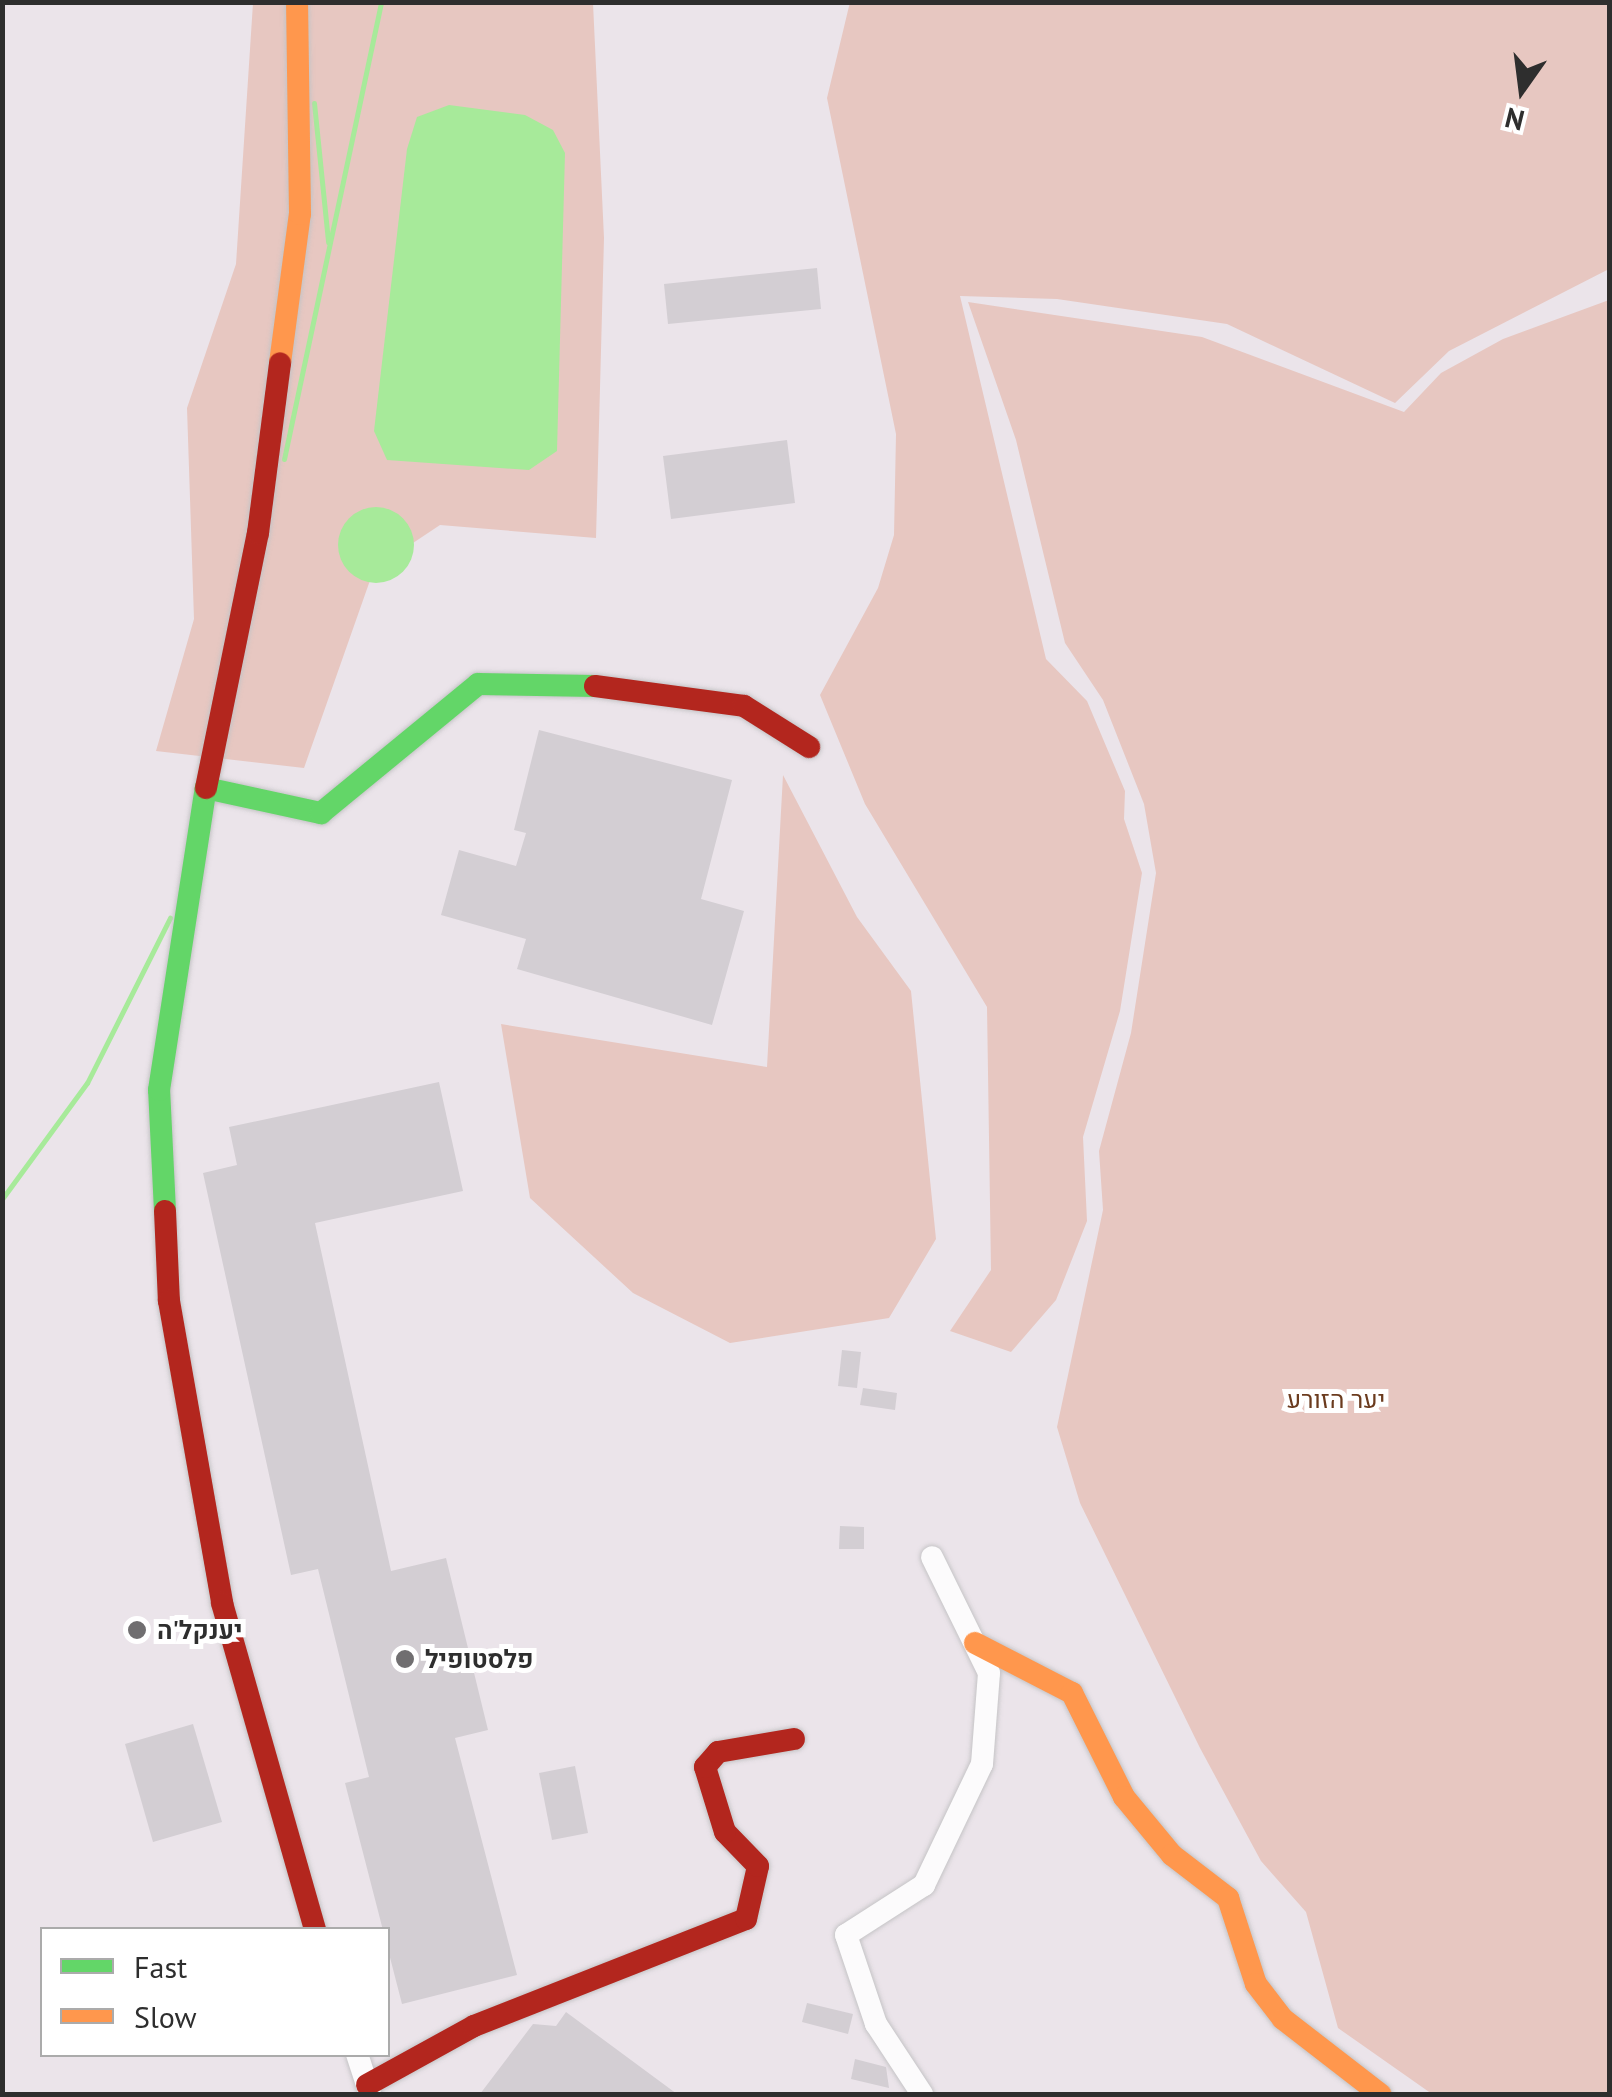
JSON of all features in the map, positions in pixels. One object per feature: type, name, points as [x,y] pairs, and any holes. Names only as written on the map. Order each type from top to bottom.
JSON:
[{"type":"street","points":[[297,2],[300,214],[258,533],[206,788],[159,1090],[170,1302],[222,1604],[314,1927]]},
{"type":"street","points":[[206,788],[321,813],[478,684],[596,686],[744,706],[810,747]]},
{"type":"street","points":[[922,2094],[876,2024],[846,1935],[924,1885],[982,1764],[989,1674],[932,1557]]},
{"type":"street","points":[[974,1643],[1072,1693],[1124,1796],[1172,1855],[1228,1898],[1256,1984],[1282,2019],[1380,2094]]},
{"type":"street","points":[[358,2057],[369,2090],[474,2026],[746,1919],[758,1866],[725,1832],[706,1767],[718,1752],[794,1739]]},
{"type":"green space","points":[[850,2],[1609,3],[1609,269],[1449,351],[1395,403],[1227,324],[1057,299],[960,296],[1046,659],[1087,701],[1125,791],[1124,819],[1142,873],[1120,1011],[1083,1137],[1087,1221],[1056,1300],[1011,1352],[950,1331],[991,1270],[987,1007],[865,804],[820,695],[878,588],[894,535],[896,434],[827,98]]},
{"type":"green space","points":[[253,3],[593,3],[604,238],[596,538],[440,525],[374,569],[304,768],[156,751],[194,619],[187,408],[236,264]]},
{"type":"green space","name":"יער הזורע","points":[[1609,300],[1609,2094],[1432,2094],[1338,2028],[1306,1912],[1261,1861],[1200,1748],[1080,1503],[1057,1427],[1103,1210],[1099,1151],[1131,1033],[1156,873],[1144,804],[1103,700],[1065,643],[1016,440],[968,302],[1202,337],[1404,412],[1441,373],[1503,339]]},
{"type":"green space","points":[[783,775],[857,917],[911,991],[936,1239],[889,1318],[730,1343],[633,1293],[530,1198],[501,1024],[767,1067]]},
{"type":"shaded area","points":[[449,105],[525,115],[553,130],[565,153],[557,451],[529,470],[387,460],[374,431],[407,149],[417,117]]},
{"type":"shaded area","points":[[376,507],[403,518],[414,545],[403,572],[376,583],[349,572],[338,545],[349,518]]},
{"type":"building","points":[[817,268],[821,309],[668,324],[664,284]]},
{"type":"building","points":[[787,440],[795,503],[671,519],[663,456]]},
{"type":"building","points":[[539,730],[732,780],[701,899],[744,911],[712,1025],[517,969],[526,939],[441,915],[459,850],[516,866],[526,833],[514,830]]},
{"type":"building","points":[[439,1082],[463,1191],[315,1223],[391,1571],[446,1558],[488,1730],[455,1738],[517,1975],[402,2004],[390,1957],[390,1927],[382,1927],[345,1783],[369,1777],[318,1569],[291,1575],[203,1173],[237,1165],[229,1127]]},
{"type":"building","points":[[842,1350],[861,1352],[857,1388],[838,1386]]},
{"type":"building","points":[[863,1388],[897,1393],[895,1410],[860,1405]]},
{"type":"building","points":[[840,1526],[864,1527],[864,1549],[839,1549]]},
{"type":"building","points":[[193,1724],[222,1822],[153,1842],[125,1744]]},
{"type":"building","points":[[575,1766],[588,1833],[552,1840],[539,1773]]},
{"type":"building","points":[[807,2003],[853,2014],[848,2034],[802,2022]]},
{"type":"building","points":[[566,2012],[677,2094],[480,2094],[533,2024],[556,2026]]},
{"type":"building","points":[[855,2059],[886,2067],[889,2088],[851,2079]]},
{"type":"waterway","points":[[284,459],[381,2]]},
{"type":"waterway","points":[[314,103],[328,242]]},
{"type":"waterway","points":[[2,1199],[87,1083],[170,918]]},
{"type":"traffic: fast","points":[[165,1211],[159,1090],[206,788],[321,813],[478,684],[595,686]]},
{"type":"traffic: slow","points":[[280,363],[300,214],[297,2]]},
{"type":"traffic: slow","points":[[975,1643],[1072,1693],[1124,1797],[1172,1855],[1228,1898],[1256,1984],[1283,2019],[1380,2094]]},
{"type":"traffic: jam","points":[[206,788],[258,533],[280,363]]},
{"type":"traffic: jam","points":[[595,686],[744,706],[809,747]]},
{"type":"traffic: jam","points":[[165,1211],[169,1301],[222,1603],[314,1927]]},
{"type":"traffic: jam","points":[[367,2085],[474,2026],[746,1919],[758,1866],[725,1832],[705,1767],[718,1752],[794,1739]]},
{"type":"place","name":"יענקל'ה","points":[[137,1630]]},
{"type":"place","name":"פלסטופיל","points":[[405,1659]]}]
